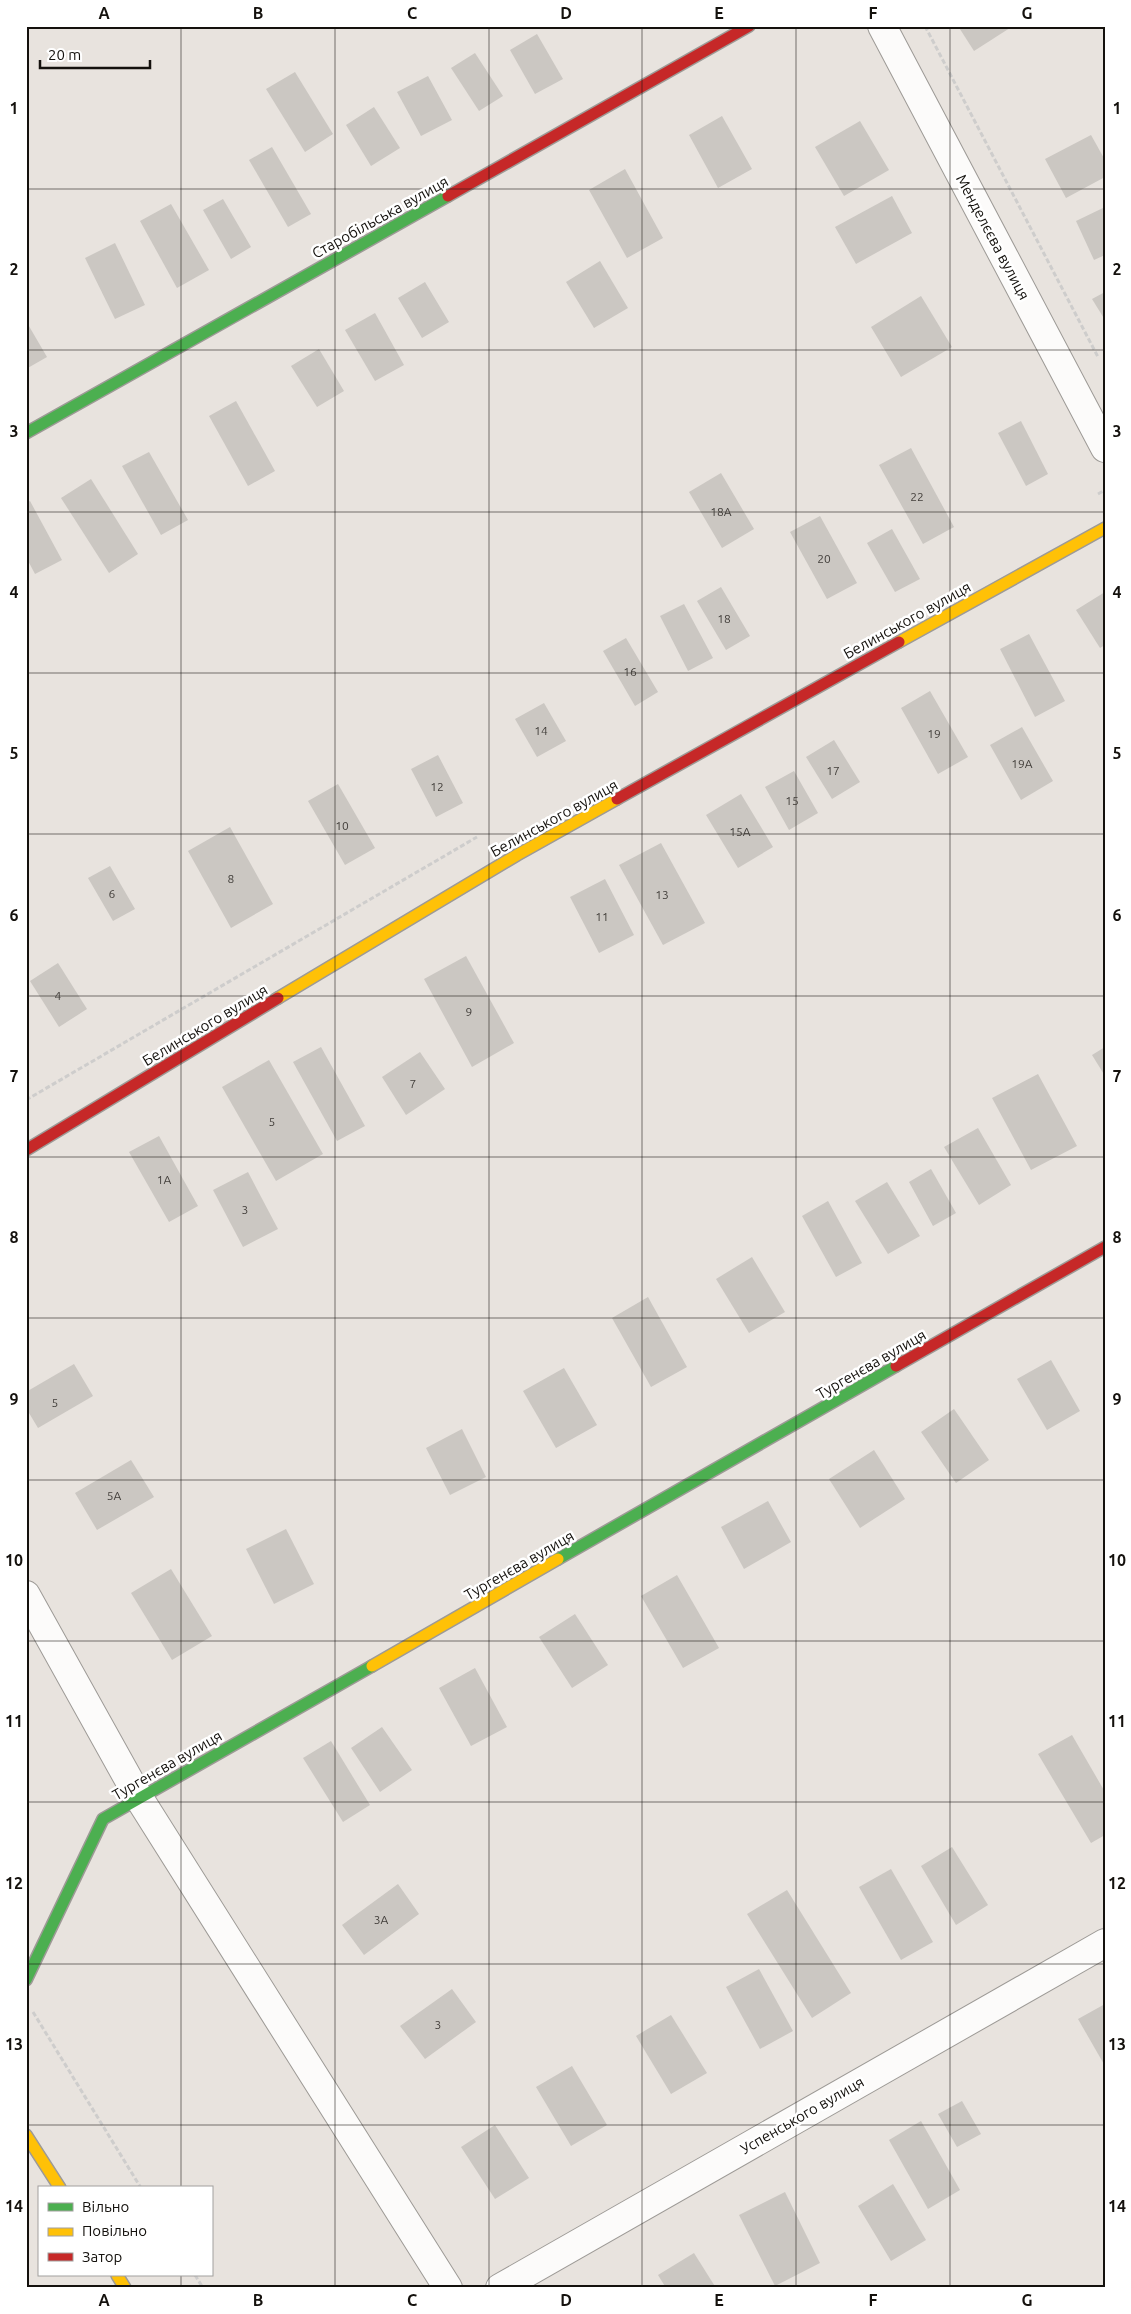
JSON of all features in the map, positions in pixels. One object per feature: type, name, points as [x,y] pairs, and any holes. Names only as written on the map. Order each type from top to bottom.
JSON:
[{"type":"street","name":"Старобільська вулиця","points":[[26,433],[749,26]]},
{"type":"street","name":"Менделєєва вулиця","points":[[882,26],[1105,448]]},
{"type":"street","name":"Белинського вулиця","points":[[26,1150],[517,855],[1105,528]]},
{"type":"street","name":"Тургенєва вулиця","points":[[26,1980],[103,1819],[1105,1247]]},
{"type":"street","points":[[26,1595],[139,1798],[448,2288]]},
{"type":"street","name":"Успенського вулиця","points":[[500,2288],[1105,1943]]},
{"type":"street","points":[[26,2135],[59,2186]]},
{"type":"street","points":[[117,2276],[125,2288]]},
{"type":"path","points":[[925,26],[1100,362]]},
{"type":"path","points":[[32,2009],[140,2186]]},
{"type":"path","points":[[196,2276],[203,2288]]},
{"type":"building","points":[[958,26],[1013,26],[974,51]]},
{"type":"building","points":[[537,34],[563,79],[535,94],[510,50]]},
{"type":"building","points":[[475,53],[503,96],[479,111],[451,68]]},
{"type":"building","points":[[295,72],[333,134],[305,152],[266,89]]},
{"type":"building","points":[[428,76],[452,120],[421,136],[397,92]]},
{"type":"building","points":[[374,107],[400,148],[371,166],[346,125]]},
{"type":"building","points":[[722,116],[752,169],[718,188],[689,135]]},
{"type":"building","points":[[860,121],[889,170],[844,196],[815,147]]},
{"type":"building","points":[[1091,135],[1105,160],[1105,177],[1066,198],[1045,159]]},
{"type":"building","points":[[272,147],[311,214],[288,227],[249,160]]},
{"type":"building","points":[[625,169],[663,238],[627,258],[589,190]]},
{"type":"building","points":[[892,196],[912,233],[856,264],[835,227]]},
{"type":"building","points":[[223,199],[251,247],[231,259],[203,210]]},
{"type":"building","points":[[171,204],[209,270],[177,288],[140,221]]},
{"type":"building","points":[[1105,207],[1105,255],[1094,260],[1076,221]]},
{"type":"building","points":[[115,243],[145,305],[115,319],[85,258]]},
{"type":"building","points":[[600,261],[628,308],[594,328],[566,282]]},
{"type":"building","points":[[425,282],[449,322],[422,338],[398,298]]},
{"type":"building","points":[[1105,292],[1105,320],[1092,299]]},
{"type":"building","points":[[921,296],[952,347],[901,377],[871,327]]},
{"type":"building","points":[[375,313],[404,365],[375,381],[345,330]]},
{"type":"building","points":[[26,321],[47,357],[26,369]]},
{"type":"building","points":[[319,349],[344,391],[317,407],[291,366]]},
{"type":"building","points":[[236,401],[275,471],[248,486],[209,416]]},
{"type":"building","points":[[1021,421],[1048,474],[1026,486],[998,433]]},
{"type":"building","points":[[911,448],[954,527],[923,544],[879,465]]},
{"type":"building","points":[[149,452],[188,520],[161,535],[122,466]]},
{"type":"building","points":[[721,473],[754,529],[722,548],[689,492]]},
{"type":"building","points":[[91,479],[138,554],[109,573],[61,498]]},
{"type":"building","points":[[30,501],[62,560],[35,574],[26,557],[26,503]]},
{"type":"building","points":[[820,516],[857,583],[827,599],[790,532]]},
{"type":"building","points":[[892,529],[920,579],[895,592],[867,543]]},
{"type":"building","points":[[721,587],[750,636],[726,650],[697,601]]},
{"type":"building","points":[[1105,592],[1105,645],[1100,648],[1076,610]]},
{"type":"building","points":[[684,604],[713,658],[688,671],[660,616]]},
{"type":"building","points":[[1029,634],[1065,701],[1035,717],[1000,649]]},
{"type":"building","points":[[626,638],[658,692],[635,706],[603,651]]},
{"type":"building","points":[[930,691],[968,757],[938,774],[901,708]]},
{"type":"building","points":[[544,703],[566,741],[537,757],[515,719]]},
{"type":"building","points":[[1022,727],[1053,781],[1021,800],[990,745]]},
{"type":"building","points":[[834,740],[860,782],[832,799],[806,757]]},
{"type":"building","points":[[438,755],[463,803],[436,817],[411,769]]},
{"type":"building","points":[[794,771],[818,813],[789,830],[765,787]]},
{"type":"building","points":[[338,784],[375,848],[345,865],[308,801]]},
{"type":"building","points":[[741,794],[773,847],[738,868],[706,815]]},
{"type":"building","points":[[230,827],[273,904],[231,928],[188,851]]},
{"type":"building","points":[[661,843],[705,923],[663,945],[619,865]]},
{"type":"building","points":[[110,866],[135,909],[113,921],[88,878]]},
{"type":"building","points":[[605,879],[634,935],[599,953],[570,897]]},
{"type":"building","points":[[466,956],[514,1043],[472,1067],[424,979]]},
{"type":"building","points":[[58,963],[87,1009],[59,1027],[30,981]]},
{"type":"building","points":[[321,1047],[365,1126],[337,1141],[293,1062]]},
{"type":"building","points":[[1105,1047],[1105,1076],[1092,1055]]},
{"type":"building","points":[[420,1052],[445,1089],[406,1115],[382,1077]]},
{"type":"building","points":[[269,1060],[323,1154],[276,1181],[222,1087]]},
{"type":"building","points":[[1038,1074],[1077,1146],[1031,1170],[992,1098]]},
{"type":"building","points":[[978,1128],[1011,1185],[979,1205],[944,1147]]},
{"type":"building","points":[[159,1136],[198,1206],[169,1222],[129,1152]]},
{"type":"building","points":[[931,1169],[956,1213],[933,1226],[909,1182]]},
{"type":"building","points":[[248,1172],[278,1229],[243,1247],[213,1190]]},
{"type":"building","points":[[887,1182],[920,1236],[888,1254],[855,1201]]},
{"type":"building","points":[[828,1201],[862,1263],[836,1277],[802,1216]]},
{"type":"building","points":[[752,1257],[785,1312],[749,1333],[716,1279]]},
{"type":"building","points":[[648,1297],[687,1367],[651,1387],[612,1318]]},
{"type":"building","points":[[1051,1360],[1080,1411],[1047,1430],[1017,1379]]},
{"type":"building","points":[[74,1364],[93,1396],[38,1428],[26,1408],[26,1392]]},
{"type":"building","points":[[564,1368],[597,1425],[556,1448],[523,1391]]},
{"type":"building","points":[[954,1409],[989,1460],[956,1483],[921,1432]]},
{"type":"building","points":[[462,1429],[486,1477],[450,1495],[426,1448]]},
{"type":"building","points":[[874,1450],[905,1499],[860,1528],[829,1479]]},
{"type":"building","points":[[131,1460],[154,1497],[97,1530],[75,1493]]},
{"type":"building","points":[[768,1501],[791,1542],[744,1569],[721,1527]]},
{"type":"building","points":[[286,1529],[314,1584],[274,1604],[246,1549]]},
{"type":"building","points":[[171,1569],[212,1636],[172,1660],[131,1593]]},
{"type":"building","points":[[677,1575],[719,1648],[683,1668],[641,1596]]},
{"type":"building","points":[[575,1614],[608,1665],[572,1688],[539,1637]]},
{"type":"building","points":[[475,1668],[507,1727],[471,1746],[439,1688]]},
{"type":"building","points":[[382,1727],[412,1770],[380,1792],[351,1748]]},
{"type":"building","points":[[1072,1735],[1105,1792],[1105,1835],[1091,1843],[1038,1754]]},
{"type":"building","points":[[331,1741],[370,1805],[343,1822],[303,1758]]},
{"type":"building","points":[[952,1847],[988,1905],[956,1925],[921,1866]]},
{"type":"building","points":[[891,1869],[933,1942],[901,1960],[859,1887]]},
{"type":"building","points":[[398,1884],[419,1914],[364,1955],[342,1925]]},
{"type":"building","points":[[787,1890],[851,1993],[812,2018],[747,1914]]},
{"type":"building","points":[[759,1969],[793,2031],[760,2049],[726,1987]]},
{"type":"building","points":[[452,1989],[476,2022],[425,2059],[400,2026]]},
{"type":"building","points":[[1105,2004],[1105,2066],[1078,2019]]},
{"type":"building","points":[[671,2015],[707,2073],[671,2094],[636,2036]]},
{"type":"building","points":[[572,2066],[607,2125],[571,2146],[536,2087]]},
{"type":"building","points":[[962,2101],[981,2134],[957,2147],[938,2114]]},
{"type":"building","points":[[921,2121],[960,2190],[928,2209],[889,2140]]},
{"type":"building","points":[[495,2125],[529,2178],[495,2199],[461,2147]]},
{"type":"building","points":[[893,2184],[926,2240],[891,2261],[858,2206]]},
{"type":"building","points":[[785,2192],[820,2263],[775,2286],[739,2215]]},
{"type":"building","points":[[694,2253],[716,2288],[666,2288],[658,2275]]},
{"type":"traffic: fast","points":[[26,433],[448,196]]},
{"type":"traffic: fast","points":[[558,1559],[896,1366]]},
{"type":"traffic: fast","points":[[26,1980],[103,1819],[372,1666]]},
{"type":"traffic: slow","points":[[899,642],[1105,528]]},
{"type":"traffic: slow","points":[[278,998],[517,855],[617,799]]},
{"type":"traffic: slow","points":[[372,1666],[558,1559]]},
{"type":"traffic: slow","points":[[26,2135],[59,2186]]},
{"type":"traffic: slow","points":[[118,2276],[125,2288]]},
{"type":"traffic: jam","points":[[448,196],[749,26]]},
{"type":"traffic: jam","points":[[617,799],[899,642]]},
{"type":"traffic: jam","points":[[26,1150],[278,998]]},
{"type":"traffic: jam","points":[[896,1366],[1105,1247]]}]
